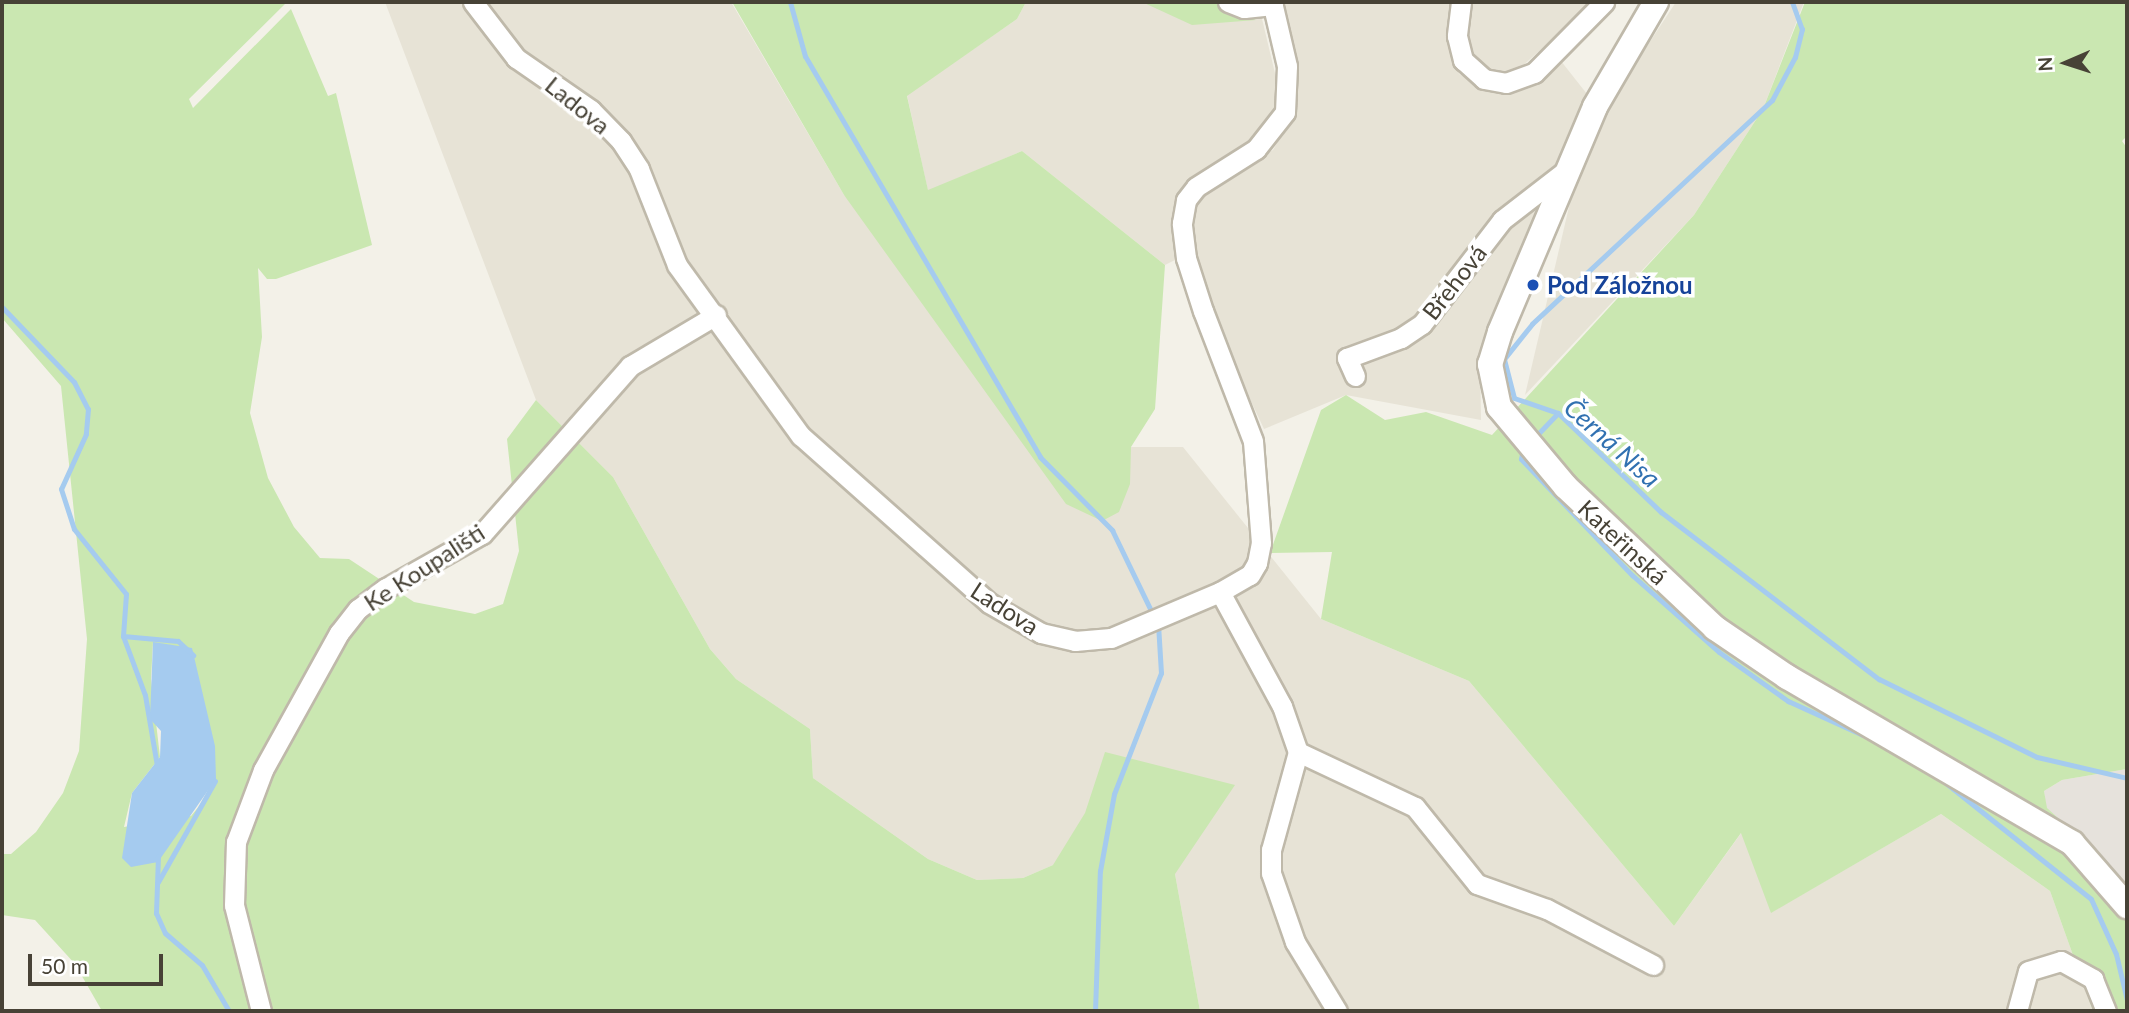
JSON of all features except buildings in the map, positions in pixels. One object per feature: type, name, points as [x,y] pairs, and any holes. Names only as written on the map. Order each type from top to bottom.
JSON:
[{"type":"street","name":"Ladova","points":[[473,2],[516,58],[591,110],[621,141],[639,169],[677,265],[825,461],[989,603],[1062,640],[1111,638],[1220,592],[1250,575],[1257,563],[1259,497],[1253,441],[1203,311],[1182,241],[1182,222],[1186,200],[1196,187],[1256,149],[1285,111],[1287,66],[1272,3]]},
{"type":"street","points":[[1228,2],[1244,8],[1272,3]]},
{"type":"street","points":[[1461,2],[1457,36],[1463,60],[1484,79],[1506,82],[1534,73],[1604,2]]},
{"type":"street","name":"Kateřinská","points":[[1656,2],[1564,172],[1490,364],[1499,407],[1516,433],[1714,628],[1787,677],[2072,843],[2127,906]]},
{"type":"street","name":"Břehová","points":[[1355,376],[1347,358],[1401,338],[1422,324],[1502,220],[1564,172]]},
{"type":"street","name":"Ke Koupališti","points":[[261,1011],[236,917],[236,842],[263,770],[339,633],[358,609],[387,588],[482,534],[630,366],[716,315]]},
{"type":"street","points":[[1220,592],[1282,706],[1298,752],[1271,850],[1271,873],[1295,942],[1337,1011]]},
{"type":"street","points":[[1298,752],[1415,807],[1477,884],[1547,909],[1653,965]]},
{"type":"street","points":[[2017,1011],[2028,971],[2061,961],[2093,979],[2106,1011]]},
{"type":"shaded area","points":[[385,2],[731,2],[844,195],[1131,447],[1183,447],[1321,619],[1469,681],[1674,926],[1742,832],[1772,912],[1941,814],[2050,891],[2093,1011],[1200,1011],[1175,874],[1053,865],[1023,878],[977,880],[928,859],[813,778],[810,729],[736,679],[710,649],[613,477],[536,400]]},
{"type":"shaded area","points":[[1026,2],[1258,2],[1279,90],[1277,106],[1265,129],[1180,190],[1172,218],[1175,260],[1165,265],[1022,151],[928,191],[907,95],[1017,19]]},
{"type":"shaded area","points":[[1279,2],[1452,2],[1446,36],[1459,74],[1496,93],[1523,85],[1557,56],[1587,94],[1480,351],[1481,420],[1346,395],[1264,429],[1225,346],[1199,270],[1193,232],[1197,205],[1213,185],[1273,150],[1291,119],[1297,69]]},
{"type":"shaded area","points":[[1471,2],[1594,2],[1519,69],[1503,74],[1487,72],[1467,45]]},
{"type":"shaded area","points":[[1676,2],[1804,2],[1763,109],[1694,215],[1525,395],[1572,194],[1609,104]]},
{"type":"shaded area","points":[[2127,769],[2127,895],[2103,859],[2046,808],[2044,791],[2062,780]]},
{"type":"green space","points":[[2,2],[287,2],[189,99],[193,108],[291,9],[328,96],[336,93],[372,245],[276,279],[267,279],[258,268],[262,337],[250,413],[268,478],[294,527],[320,558],[349,559],[414,602],[475,614],[503,604],[519,551],[507,439],[536,400],[613,477],[710,649],[736,679],[810,729],[813,778],[928,859],[977,880],[1023,878],[1053,865],[1085,813],[1105,752],[1235,785],[1175,874],[1200,1011],[102,1011],[75,964],[35,920],[2,915],[2,854],[11,854],[36,832],[63,793],[79,751],[87,639],[61,386],[2,318]],"holes":[[[153,642],[214,788],[191,816],[124,827],[132,793],[160,757],[151,679]]]},
{"type":"green space","points":[[732,2],[1026,2],[1017,19],[907,96],[928,190],[1022,151],[1165,265],[1155,409],[1131,447],[1130,484],[1119,512],[1102,521],[1066,504],[844,195]]},
{"type":"green space","points":[[1142,2],[1214,2],[1256,20],[1192,25]]},
{"type":"green space","points":[[1805,2],[2127,2],[2127,136],[2122,141],[2127,148],[2127,769],[2062,780],[2044,791],[2047,808],[2103,859],[2127,895],[2127,1011],[2093,1011],[2050,891],[1941,814],[1771,913],[1741,833],[1674,926],[1469,681],[1321,619],[1332,552],[1270,553],[1321,410],[1346,395],[1385,420],[1426,412],[1492,435],[1694,215],[1763,109]]},
{"type":"water","points":[[153,642],[192,648],[215,746],[216,779],[158,862],[131,867],[122,858],[132,793],[160,757],[161,731],[150,719]]},
{"type":"waterway","points":[[790,2],[805,56],[1040,457],[1112,530],[1153,615]]},
{"type":"waterway","name":"Černá Nisa","points":[[1792,2],[1802,29],[1795,57],[1772,100],[1532,324],[1504,359],[1514,398],[1558,413],[1661,512],[1879,679],[2037,757],[2127,778]]},
{"type":"waterway","points":[[2,307],[74,382],[88,409],[86,434],[61,489],[74,529],[126,594],[123,636],[145,695],[157,766]]},
{"type":"waterway","points":[[1533,439],[1558,413]]},
{"type":"waterway","points":[[1523,448],[1521,459],[1632,575],[1719,652],[1788,701],[1863,735]]},
{"type":"waterway","points":[[1095,1011],[1100,871],[1114,794],[1161,673],[1158,624]]},
{"type":"waterway","points":[[123,636],[178,641],[193,655]]},
{"type":"waterway","points":[[158,882],[215,781]]},
{"type":"waterway","points":[[1947,784],[2091,899],[2116,954],[2127,1000]]},
{"type":"waterway","points":[[158,856],[156,913],[165,933],[202,965],[229,1011]]},
{"type":"place","name":"Pod Záložnou","points":[[1533,285]]}]
